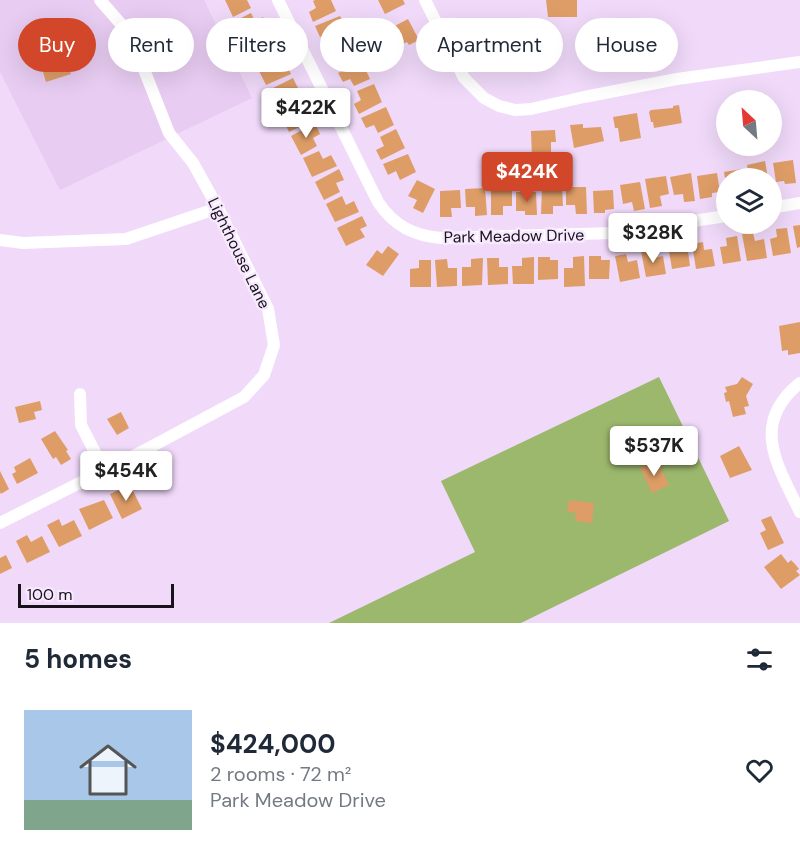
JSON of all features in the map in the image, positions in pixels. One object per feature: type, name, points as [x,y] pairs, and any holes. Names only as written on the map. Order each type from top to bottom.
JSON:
[{"type":"street","name":"Lighthouse Lane","points":[[0,523],[244,397],[264,375],[274,345],[268,309],[218,208],[193,163],[168,133],[141,58],[130,38],[100,0]]},
{"type":"street","name":"Park Meadow Drive","points":[[278,0],[378,202],[393,220],[408,230],[442,238],[593,234],[716,218]]},
{"type":"street","points":[[425,0],[464,78],[484,98],[499,106],[515,110],[531,109],[595,94],[677,79],[800,62]]},
{"type":"street","points":[[782,206],[800,203]]},
{"type":"street","points":[[0,240],[23,243],[126,239],[218,208]]},
{"type":"street","points":[[796,386],[776,415],[771,437],[775,461],[800,512]]},
{"type":"street","points":[[80,394],[81,425],[104,470]]},
{"type":"shaded area","points":[[0,0],[204,0],[213,18],[206,18],[206,72],[239,72],[252,98],[60,190],[0,72]]},
{"type":"green space","points":[[659,377],[729,521],[521,623],[329,623],[475,552],[441,481]]},
{"type":"building","points":[[225,0],[247,0],[251,8],[233,17]]},
{"type":"building","points":[[331,0],[336,11],[313,22],[309,12],[316,8],[313,1]]},
{"type":"building","points":[[378,0],[403,0],[405,4],[385,14]]},
{"type":"building","points":[[546,0],[577,0],[577,17],[548,17]]},
{"type":"building","points":[[251,13],[254,18],[241,18]]},
{"type":"building","points":[[408,19],[416,34],[416,42],[409,45],[407,42],[404,43],[404,21]]},
{"type":"building","points":[[320,24],[320,37],[315,26]]},
{"type":"building","points":[[43,72],[70,72],[71,74],[46,82]]},
{"type":"building","points":[[260,72],[290,72],[291,74],[266,85]]},
{"type":"building","points":[[367,72],[370,79],[354,86],[350,79],[343,82],[338,73]]},
{"type":"building","points":[[293,78],[298,88],[292,91],[296,100],[278,109],[269,90]]},
{"type":"building","points":[[374,84],[382,102],[359,114],[354,104],[361,100],[357,91]]},
{"type":"building","points":[[298,104],[302,113],[309,110],[314,120],[289,132],[280,113]]},
{"type":"building","points":[[679,105],[682,123],[654,128],[649,112],[651,110],[673,108]]},
{"type":"building","points":[[386,107],[394,125],[378,133],[374,125],[366,128],[361,118]]},
{"type":"building","points":[[637,113],[641,138],[620,142],[618,128],[615,128],[613,117]]},
{"type":"building","points":[[315,123],[320,134],[313,138],[317,146],[301,155],[291,136]]},
{"type":"building","points":[[583,124],[583,128],[601,127],[604,141],[574,148],[570,125]]},
{"type":"building","points":[[396,129],[405,148],[381,160],[376,150],[384,146],[380,137]]},
{"type":"building","points":[[555,130],[556,142],[551,142],[551,158],[532,159],[531,131]]},
{"type":"building","points":[[319,151],[323,159],[331,155],[337,166],[312,177],[303,158]]},
{"type":"building","points":[[408,154],[416,172],[400,180],[396,171],[388,175],[383,164]]},
{"type":"building","points":[[793,160],[796,183],[785,184],[782,181],[782,168],[774,168],[773,163]]},
{"type":"building","points":[[765,161],[766,168],[747,168],[747,165]]},
{"type":"building","points":[[339,169],[344,180],[336,183],[340,192],[324,200],[315,182]]},
{"type":"building","points":[[691,173],[695,201],[684,202],[683,194],[674,195],[670,177]]},
{"type":"building","points":[[716,173],[716,192],[712,193],[712,197],[700,199],[697,176]]},
{"type":"building","points":[[666,176],[669,194],[660,196],[662,206],[650,208],[645,179]]},
{"type":"building","points":[[417,180],[435,189],[423,213],[413,208],[417,200],[408,196]]},
{"type":"building","points":[[640,182],[645,209],[634,211],[632,202],[623,204],[620,185]]},
{"type":"building","points":[[562,187],[563,206],[553,206],[553,214],[541,214],[542,188]]},
{"type":"building","points":[[566,187],[586,187],[587,214],[576,214],[575,205],[566,205]]},
{"type":"building","points":[[485,188],[487,215],[475,216],[475,207],[466,207],[465,189]]},
{"type":"building","points":[[512,188],[512,206],[503,206],[503,215],[491,215],[491,189]]},
{"type":"building","points":[[460,190],[461,208],[451,208],[452,217],[440,217],[440,191]]},
{"type":"building","points":[[613,190],[614,209],[605,210],[605,213],[594,213],[593,191]]},
{"type":"building","points":[[516,192],[536,192],[537,215],[525,215],[525,211],[516,211]]},
{"type":"building","points":[[342,196],[346,205],[354,201],[359,212],[335,222],[326,204]]},
{"type":"building","points":[[362,216],[367,226],[360,229],[365,237],[346,246],[337,228]]},
{"type":"building","points":[[800,225],[800,247],[797,248],[793,226]]},
{"type":"building","points":[[782,228],[787,228],[791,253],[773,256],[770,239],[777,237],[777,234],[782,234]]},
{"type":"building","points":[[742,234],[753,234],[755,241],[764,239],[767,258],[747,261]]},
{"type":"building","points":[[737,236],[741,261],[723,264],[720,247],[727,246],[726,238]]},
{"type":"building","points":[[703,242],[704,250],[712,249],[715,266],[696,269],[692,244]]},
{"type":"building","points":[[687,244],[690,266],[672,269],[669,251],[676,250],[676,246]]},
{"type":"building","points":[[388,246],[399,254],[383,276],[366,265],[377,250],[382,254]]},
{"type":"building","points":[[652,249],[654,258],[663,256],[666,274],[646,277],[641,251]]},
{"type":"building","points":[[626,254],[628,262],[637,260],[640,278],[620,282],[615,256]]},
{"type":"building","points":[[584,256],[585,286],[564,287],[564,268],[573,268],[573,257]]},
{"type":"building","points":[[589,256],[601,256],[601,260],[610,260],[609,279],[589,279]]},
{"type":"building","points":[[534,257],[534,284],[513,284],[512,266],[522,266],[522,258]]},
{"type":"building","points":[[538,257],[558,260],[558,279],[538,280]]},
{"type":"building","points":[[483,258],[482,285],[462,286],[462,267],[471,267],[471,259]]},
{"type":"building","points":[[487,258],[499,258],[499,267],[508,267],[508,284],[488,285]]},
{"type":"building","points":[[447,259],[448,268],[457,268],[457,286],[437,287],[435,260]]},
{"type":"building","points":[[419,260],[431,260],[431,287],[410,287],[410,269],[419,268]]},
{"type":"building","points":[[800,322],[800,353],[788,355],[788,350],[782,351],[779,326]]},
{"type":"building","points":[[742,377],[753,384],[746,396],[749,406],[744,407],[746,414],[733,417],[729,401],[726,402],[725,387],[737,384]]},
{"type":"building","points":[[40,401],[42,410],[34,412],[36,419],[19,423],[15,407]]},
{"type":"building","points":[[121,412],[129,428],[117,435],[107,419]]},
{"type":"building","points":[[55,431],[68,450],[66,451],[71,459],[61,465],[56,457],[53,459],[41,439]]},
{"type":"building","points":[[739,446],[752,470],[730,478],[720,456]]},
{"type":"building","points":[[30,458],[38,473],[17,484],[12,474],[16,472],[14,467]]},
{"type":"building","points":[[657,460],[669,485],[652,493],[640,468]]},
{"type":"building","points":[[0,471],[9,489],[1,494],[0,492]]},
{"type":"building","points":[[130,485],[142,509],[122,519],[110,494]]},
{"type":"building","points":[[104,500],[113,518],[89,530],[79,509]]},
{"type":"building","points":[[569,500],[594,503],[592,523],[575,521],[576,513],[567,512]]},
{"type":"building","points":[[771,516],[784,543],[768,550],[760,533],[766,530],[761,520]]},
{"type":"building","points":[[59,519],[62,526],[74,520],[82,536],[59,547],[47,525]]},
{"type":"building","points":[[27,535],[31,542],[42,536],[50,552],[27,563],[16,541]]},
{"type":"building","points":[[781,554],[788,563],[791,560],[795,564],[799,569],[796,571],[800,575],[781,589],[764,567]]},
{"type":"building","points":[[6,555],[12,568],[0,574],[0,558]]}]
